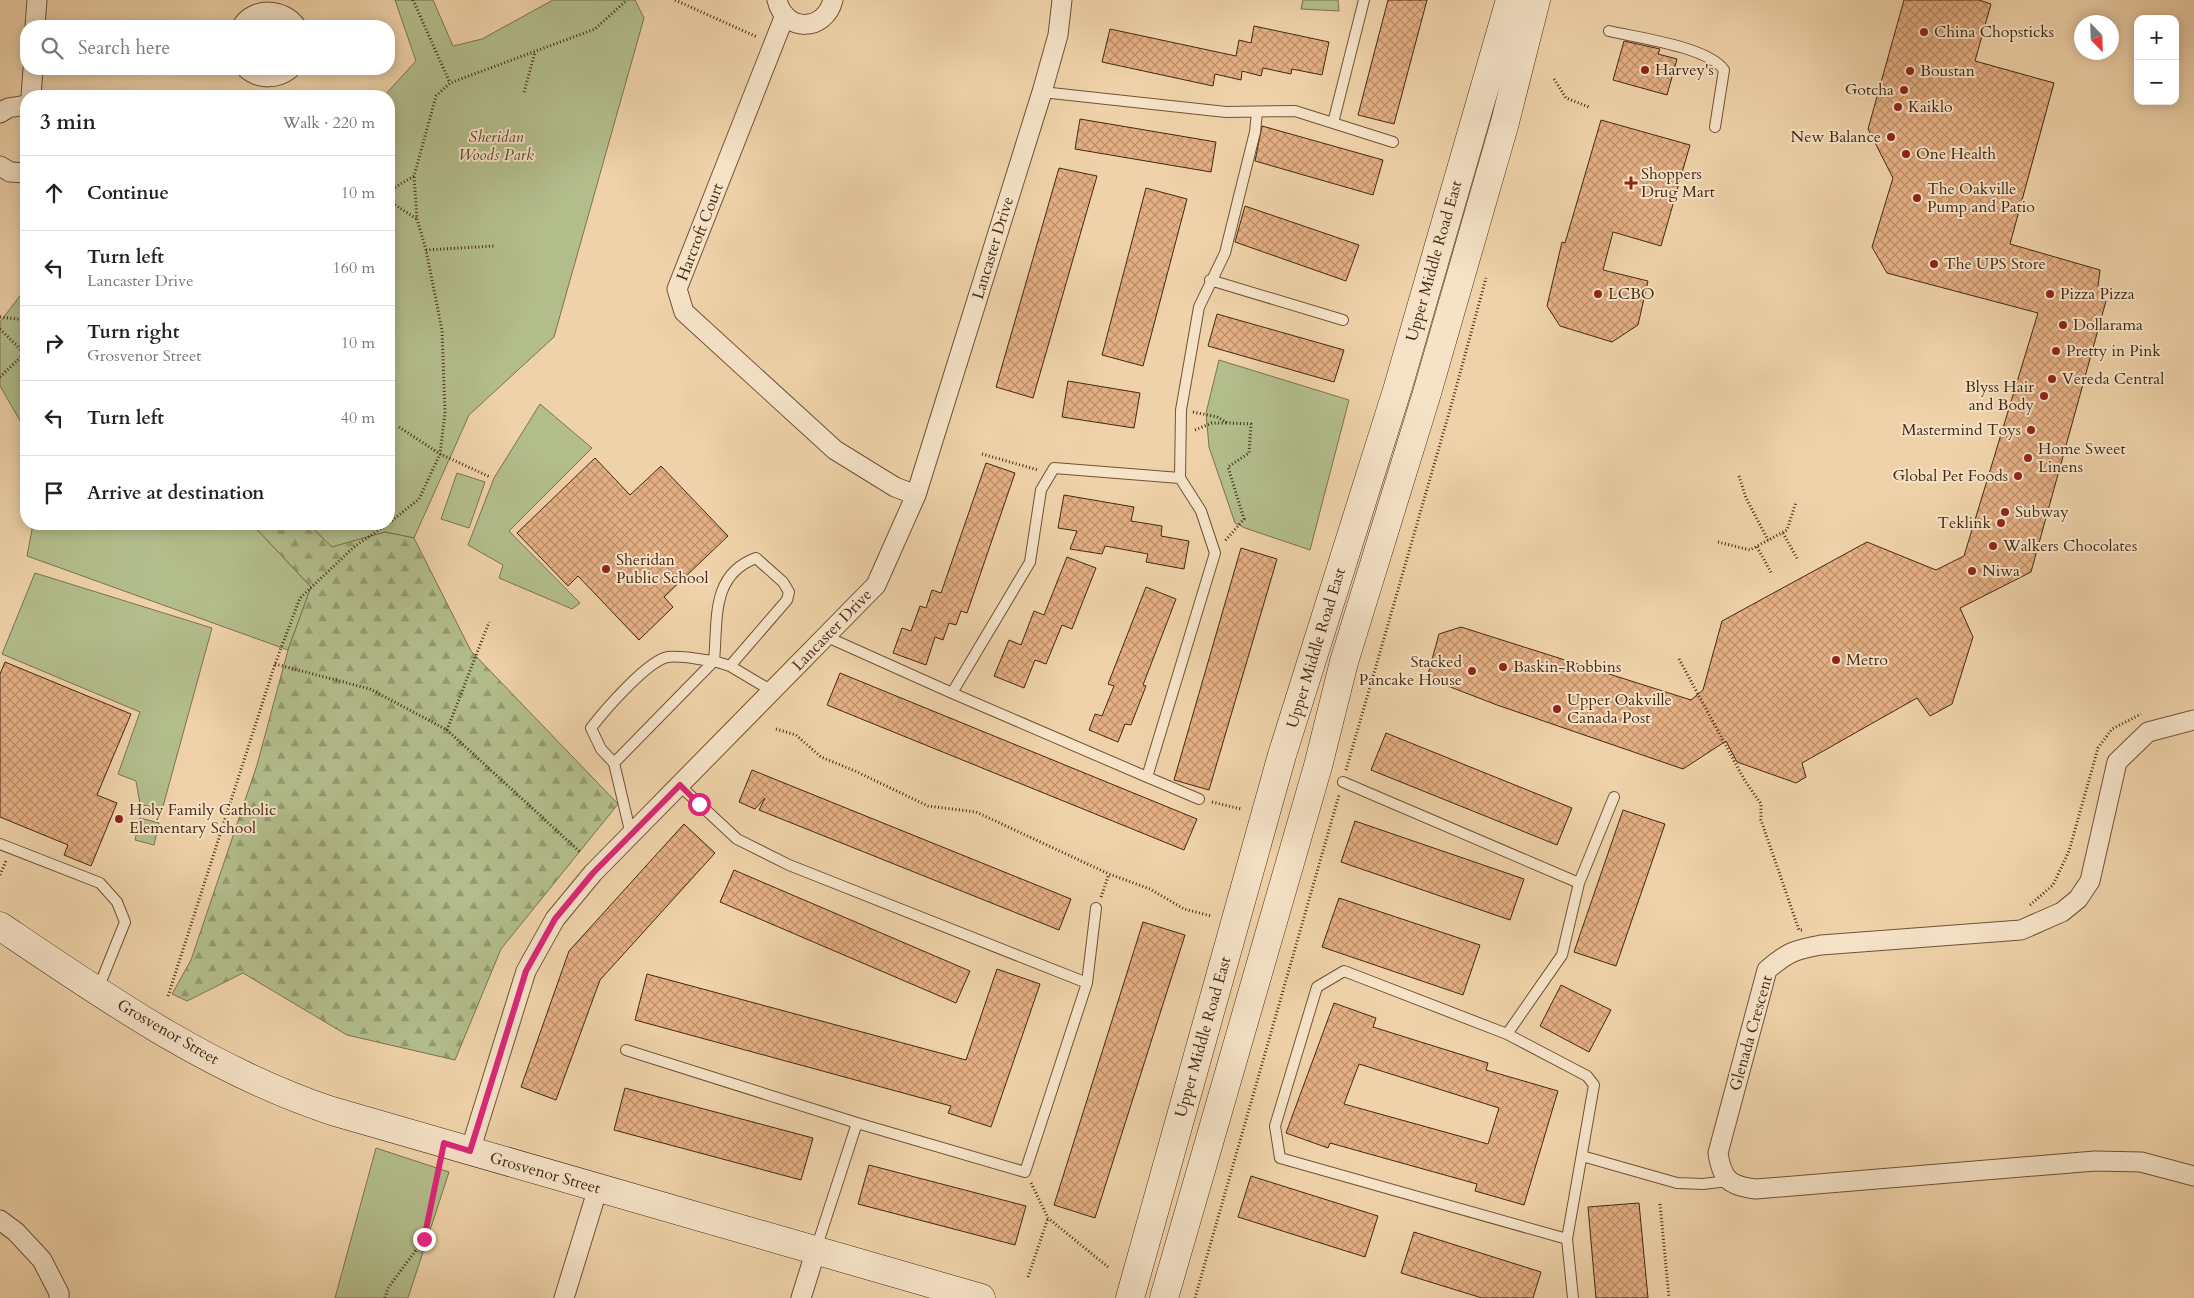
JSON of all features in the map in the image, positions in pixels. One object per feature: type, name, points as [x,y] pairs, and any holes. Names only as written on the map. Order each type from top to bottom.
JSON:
[{"type":"main road","name":"Upper Middle Road East","points":[[1130,1298],[1282,755],[1398,387],[1510,0]]},
{"type":"main road","name":"Upper Middle Road East","points":[[1164,1298],[1318,766],[1344,662],[1427,393],[1504,126],[1536,0]]},
{"type":"main road","name":"Grosvenor Street","points":[[0,926],[134,1015],[254,1082],[292,1098],[982,1298]]},
{"type":"street","points":[[35,20],[37,0]]},
{"type":"street","name":"Harcroft Court","points":[[833,0],[826,16],[810,24],[792,21],[781,8],[677,289],[684,312],[835,450],[895,487],[916,495]]},
{"type":"street","name":"Lancaster Drive","points":[[470,1151],[526,971],[555,919],[593,873],[876,585],[916,495],[1042,92],[1058,34],[1062,0]]},
{"type":"street","points":[[249,20],[262,6],[284,15],[289,20]]},
{"type":"street","points":[[31,90],[33,75]]},
{"type":"street","points":[[256,75],[269,78],[280,75]]},
{"type":"street","points":[[0,113],[8,108],[20,106]]},
{"type":"street","points":[[0,166],[10,172],[20,173]]},
{"type":"street","name":"Glenada Crescent","points":[[1728,1182],[1720,1168],[1718,1153],[1767,970],[1786,954],[1812,946],[2021,930],[2062,912],[2078,899],[2090,880],[2117,762],[2148,732],[2194,720]]},
{"type":"street","points":[[1728,1182],[1741,1187],[1756,1189],[2095,1161],[2141,1162],[2194,1176]]},
{"type":"street","points":[[564,1298],[598,1188]]},
{"type":"street","points":[[0,1220],[16,1232],[42,1260],[59,1293],[59,1298]]},
{"type":"street","points":[[801,1298],[816,1250]]},
{"type":"lane","points":[[1333,123],[1364,0]]},
{"type":"lane","points":[[1610,31],[1698,52],[1713,58],[1720,64],[1724,70],[1715,127]]},
{"type":"lane","points":[[1042,92],[1226,112],[1295,111],[1393,142]]},
{"type":"lane","points":[[1147,777],[1215,553],[1201,511],[1180,478],[1181,410],[1199,307],[1210,280],[1225,253],[1255,132],[1257,112]]},
{"type":"lane","points":[[1210,280],[1343,320]]},
{"type":"lane","points":[[952,693],[1030,562],[1041,490],[1054,468],[1180,478]]},
{"type":"lane","points":[[614,763],[714,661],[720,594],[729,577],[745,562],[756,558],[783,582],[790,592],[788,600],[730,666]]},
{"type":"lane","points":[[825,636],[952,693],[1199,799]]},
{"type":"lane","points":[[631,835],[614,763],[601,749],[591,728],[637,678],[658,660],[668,657],[714,661],[730,666],[772,691]]},
{"type":"lane","points":[[1343,782],[1579,883]]},
{"type":"lane","points":[[680,785],[737,839],[789,865],[1087,983]]},
{"type":"lane","points":[[1507,1034],[1562,955],[1579,883],[1614,797]]},
{"type":"lane","points":[[0,844],[100,883],[117,902],[125,922],[97,990]]},
{"type":"lane","points":[[626,1050],[857,1123],[1025,1172],[1087,983],[1096,908]]},
{"type":"lane","points":[[1567,1239],[1280,1158],[1275,1126],[1317,987],[1344,970],[1507,1034],[1587,1076],[1594,1085],[1567,1239],[1573,1298]]},
{"type":"lane","points":[[816,1250],[857,1123]]},
{"type":"lane","points":[[1582,1156],[1677,1183],[1697,1185],[1728,1182]]},
{"type":"path","points":[[412,0],[450,83]]},
{"type":"path","points":[[395,519],[420,499],[440,454],[445,413],[442,330],[426,250],[417,219],[414,176],[436,96],[450,83],[595,29],[627,0]]},
{"type":"path","points":[[675,0],[763,40]]},
{"type":"path","points":[[524,92],[535,52]]},
{"type":"path","points":[[1554,79],[1566,98],[1589,107]]},
{"type":"path","points":[[395,188],[414,176]]},
{"type":"path","points":[[395,205],[417,219]]},
{"type":"path","points":[[426,250],[495,246]]},
{"type":"path","points":[[1195,1298],[1453,399],[1486,277]]},
{"type":"path","points":[[0,317],[20,319]]},
{"type":"path","points":[[0,329],[20,348]]},
{"type":"path","points":[[0,377],[20,359]]},
{"type":"path","points":[[1181,410],[1217,417],[1228,424]]},
{"type":"path","points":[[1181,436],[1212,423],[1251,424],[1249,452],[1228,468],[1244,519],[1215,553]]},
{"type":"path","points":[[399,427],[440,454],[490,477]]},
{"type":"path","points":[[982,454],[1023,464],[1050,475]]},
{"type":"path","points":[[1738,476],[1746,498],[1768,540]]},
{"type":"path","points":[[1718,542],[1750,550],[1787,530],[1796,502]]},
{"type":"path","points":[[168,996],[275,664],[300,598],[355,546],[379,530]]},
{"type":"path","points":[[1782,532],[1798,560]]},
{"type":"path","points":[[1757,546],[1772,574]]},
{"type":"path","points":[[447,730],[489,622]]},
{"type":"path","points":[[1679,660],[1745,781],[1761,804],[1761,820],[1799,930],[1807,930]]},
{"type":"path","points":[[275,664],[370,689],[447,730],[580,852]]},
{"type":"path","points":[[2022,910],[2053,885],[2069,851],[2098,748],[2112,728],[2144,713]]},
{"type":"path","points":[[776,729],[796,735],[821,757],[928,806],[976,812],[1109,874],[1150,889],[1184,909],[1211,916]]},
{"type":"path","points":[[1199,799],[1241,809]]},
{"type":"path","points":[[1096,908],[1109,874]]},
{"type":"path","points":[[385,1298],[388,1288],[424,1239],[444,1143]]},
{"type":"path","points":[[1025,1172],[1048,1218],[1108,1267]]},
{"type":"path","points":[[1660,1204],[1669,1298]]},
{"type":"path","points":[[1028,1278],[1048,1218]]},
{"type":"green space","name":"Sheridan Woods Park","points":[[395,0],[433,0],[453,46],[482,39],[553,0],[635,0],[644,18],[554,337],[469,415],[414,538],[385,532],[332,547],[314,530],[395,530],[395,90],[389,90],[416,61]]},
{"type":"green space","points":[[1303,0],[1338,0],[1339,11],[1301,9]]},
{"type":"green space","points":[[20,296],[20,421],[0,386],[0,322]]},
{"type":"green space","points":[[1219,360],[1349,400],[1310,550],[1235,523],[1209,447],[1206,413]]},
{"type":"green space","points":[[540,404],[592,448],[509,531],[580,603],[572,609],[499,578],[503,565],[468,545],[494,478]]},
{"type":"green space","points":[[457,473],[485,482],[469,528],[441,519]]},
{"type":"green space","points":[[32,530],[258,530],[311,587],[288,650],[27,556]]},
{"type":"green space","points":[[258,530],[314,530],[332,547],[385,532],[414,538],[471,651],[618,804],[501,949],[455,1060],[347,1035],[243,973],[187,1001],[172,994],[191,960],[257,765],[288,650],[311,587]]},
{"type":"green space","points":[[35,573],[212,628],[162,810],[140,804],[136,781],[118,774],[140,712],[2,654]]},
{"type":"green space","points":[[140,818],[159,823],[154,845],[135,840]]},
{"type":"green space","points":[[376,1148],[449,1172],[408,1298],[335,1298]]},
{"type":"building","points":[[1388,0],[1427,0],[1394,124],[1358,115]]},
{"type":"building","points":[[1904,0],[1979,0],[1991,4],[1975,61],[2054,83],[2010,244],[2100,270],[2098,286],[2106,301],[2031,572],[1960,608],[1973,637],[1952,704],[1930,716],[1917,698],[1802,763],[1806,777],[1796,783],[1737,762],[1726,741],[1683,769],[1497,705],[1427,678],[1439,634],[1461,627],[1691,700],[1703,690],[1722,621],[1867,542],[1936,570],[1964,556],[2038,313],[1887,273],[1872,247],[1893,178],[1868,129]]},
{"type":"building","points":[[1254,26],[1329,42],[1322,75],[1292,69],[1291,74],[1263,68],[1261,76],[1242,71],[1241,80],[1215,74],[1213,86],[1102,62],[1110,29],[1236,56],[1239,40],[1251,43]]},
{"type":"building","name":"Harvey's","points":[[1624,41],[1660,49],[1658,54],[1677,59],[1667,95],[1613,80]]},
{"type":"building","points":[[1080,119],[1216,142],[1211,172],[1075,149]]},
{"type":"building","points":[[1601,120],[1690,145],[1661,246],[1613,232],[1603,270],[1648,281],[1638,325],[1612,342],[1560,326],[1547,306],[1562,242],[1565,243]]},
{"type":"building","points":[[1262,126],[1383,160],[1373,195],[1255,161]]},
{"type":"building","points":[[1059,168],[1097,176],[1033,398],[996,387]]},
{"type":"building","points":[[1146,188],[1187,199],[1143,366],[1102,355]]},
{"type":"building","points":[[1245,206],[1359,245],[1346,281],[1235,242]]},
{"type":"building","points":[[1217,314],[1344,350],[1334,382],[1208,346]]},
{"type":"building","points":[[1068,381],[1140,393],[1134,428],[1062,417]]},
{"type":"building","points":[[595,458],[630,495],[661,466],[728,536],[664,597],[673,607],[639,640],[578,576],[568,586],[517,533]]},
{"type":"building","points":[[986,463],[1015,473],[967,613],[961,611],[956,625],[949,623],[943,640],[935,637],[926,665],[893,653],[902,628],[911,631],[920,606],[926,608],[932,590],[941,593]]},
{"type":"building","points":[[1064,495],[1134,507],[1131,521],[1162,526],[1161,536],[1189,541],[1184,569],[1146,562],[1148,554],[1105,546],[1102,554],[1070,549],[1077,531],[1058,528]]},
{"type":"building","points":[[1241,548],[1277,559],[1209,790],[1174,780]]},
{"type":"building","points":[[1067,557],[1096,568],[1072,629],[1062,625],[1046,664],[1035,660],[1024,688],[994,676],[1009,640],[1021,645],[1034,611],[1044,615]]},
{"type":"building","points":[[1146,587],[1176,599],[1143,685],[1146,686],[1131,725],[1125,724],[1118,742],[1089,730],[1095,714],[1102,716],[1114,686],[1108,684]]},
{"type":"building","points":[[5,662],[131,714],[97,795],[117,803],[91,866],[64,855],[68,845],[0,817],[0,674]]},
{"type":"building","points":[[840,673],[1197,819],[1184,850],[827,705]]},
{"type":"building","points":[[1386,733],[1572,808],[1557,845],[1371,770]]},
{"type":"building","points":[[752,770],[1071,899],[1059,930],[759,810],[765,798],[755,809],[739,802]]},
{"type":"building","points":[[1623,810],[1665,824],[1616,966],[1574,952]]},
{"type":"building","points":[[1355,821],[1524,879],[1510,920],[1341,862]]},
{"type":"building","points":[[684,824],[715,853],[600,980],[556,1100],[521,1087],[569,951]]},
{"type":"building","points":[[734,870],[970,971],[956,1003],[720,902]]},
{"type":"building","points":[[1339,898],[1480,945],[1463,995],[1322,947]]},
{"type":"building","points":[[1143,922],[1185,935],[1095,1218],[1054,1205]]},
{"type":"building","points":[[997,969],[1040,984],[991,1127],[948,1113],[951,1106],[635,1020],[647,974],[966,1060]]},
{"type":"building","points":[[1561,985],[1611,1010],[1589,1052],[1540,1026]]},
{"type":"building","points":[[1334,1003],[1376,1018],[1373,1027],[1488,1063],[1486,1070],[1558,1091],[1524,1205],[1475,1191],[1477,1184],[1330,1143],[1328,1148],[1286,1133]],"holes":[[[1359,1064],[1499,1108],[1488,1144],[1344,1104]]]},
{"type":"building","points":[[625,1088],[813,1138],[801,1180],[614,1130]]},
{"type":"building","points":[[869,1165],[1026,1206],[1015,1245],[858,1204]]},
{"type":"building","points":[[1251,1176],[1378,1216],[1365,1257],[1238,1217]]},
{"type":"building","points":[[1639,1203],[1648,1298],[1596,1298],[1588,1207]]},
{"type":"building","points":[[1414,1232],[1541,1272],[1533,1298],[1482,1298],[1401,1273]]},
{"type":"place","name":"China Chopsticks","points":[[1924,32]]},
{"type":"place","name":"Harvey's","points":[[1645,70]]},
{"type":"place","name":"Boustan","points":[[1910,71]]},
{"type":"place","name":"Gotcha","points":[[1904,90]]},
{"type":"place","name":"Kaiklo","points":[[1898,107]]},
{"type":"place","name":"New Balance","points":[[1891,137]]},
{"type":"place","name":"One Health","points":[[1906,154]]},
{"type":"place","name":"Shoppers Drug Mart","points":[[1631,183]]},
{"type":"place","name":"The Oakville Pump and Patio","points":[[1917,198]]},
{"type":"place","name":"The UPS Store","points":[[1934,264]]},
{"type":"place","name":"LCBO","points":[[1598,294]]},
{"type":"place","name":"Pizza Pizza","points":[[2050,294]]},
{"type":"place","name":"Dollarama","points":[[2063,325]]},
{"type":"place","name":"Pretty in Pink","points":[[2056,351]]},
{"type":"place","name":"Vereda Central","points":[[2052,379]]},
{"type":"place","name":"Blyss Hair and Body","points":[[2044,396]]},
{"type":"place","name":"Mastermind Toys","points":[[2031,430]]},
{"type":"place","name":"Home Sweet Linens","points":[[2028,458]]},
{"type":"place","name":"Global Pet Foods","points":[[2018,476]]},
{"type":"place","name":"Subway","points":[[2005,512]]},
{"type":"place","name":"Teklink","points":[[2001,523]]},
{"type":"place","name":"Walkers Chocolates","points":[[1993,546]]},
{"type":"place","name":"Sheridan Public School","points":[[606,569]]},
{"type":"place","name":"Niwa","points":[[1972,571]]},
{"type":"place","name":"Metro","points":[[1836,660]]},
{"type":"place","name":"Baskin-Robbins","points":[[1503,667]]},
{"type":"place","name":"Stacked Pancake House","points":[[1472,671]]},
{"type":"place","name":"Upper Oakville Canada Post","points":[[1557,709]]},
{"type":"place","name":"Holy Family Catholic Elementary School","points":[[119,819]]},
{"type":"route","points":[[424,1239],[444,1143],[470,1151],[526,971],[555,919],[593,873],[680,785],[699,804]]}]
